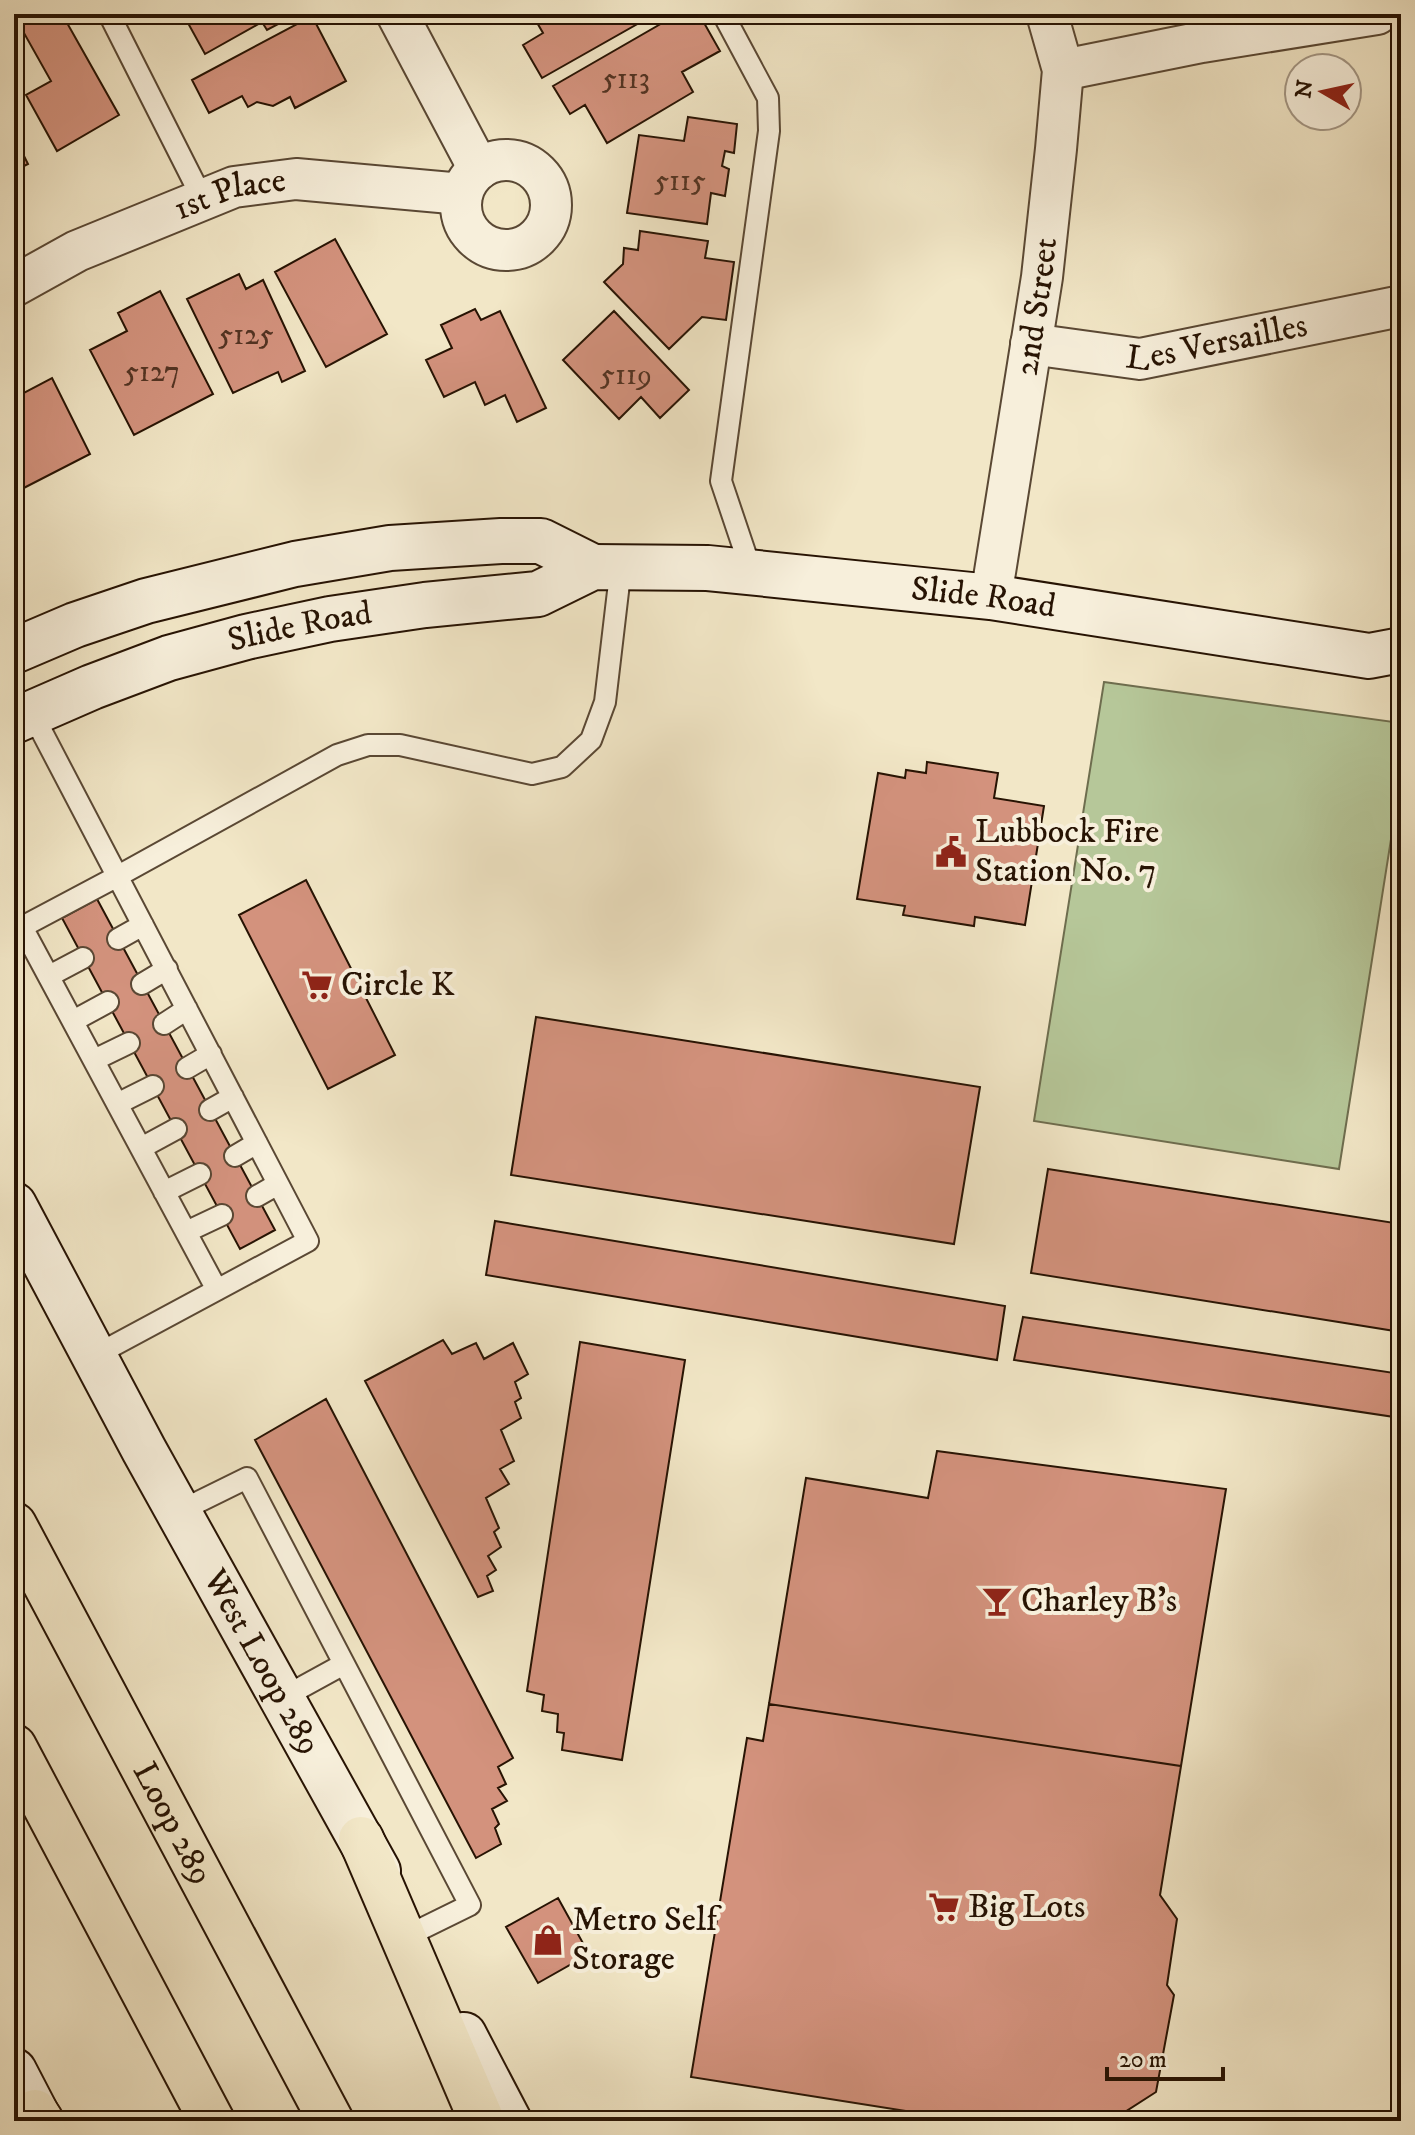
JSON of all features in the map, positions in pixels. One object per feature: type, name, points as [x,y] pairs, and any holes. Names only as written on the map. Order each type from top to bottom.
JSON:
[{"type":"highway","name":"Loop 289","points":[[14,1525],[331,2121]]},
{"type":"highway","points":[[14,1747],[212,2121]]},
{"type":"highway","points":[[361,1839],[482,2121]]},
{"type":"main road","name":"Slide Road","points":[[14,651],[75,625],[146,601],[295,564],[390,548],[541,541],[607,566],[708,568],[991,597],[1390,661]]},
{"type":"main road","name":"Slide Road","points":[[23,717],[169,658],[246,637],[346,616],[538,594],[607,566]]},
{"type":"main road","name":"West Loop 289","points":[[14,1205],[178,1512],[361,1839],[509,2121]]},
{"type":"main road","points":[[14,2071],[39,2118]]},
{"type":"street","name":"1st Place","points":[[14,286],[77,251],[234,187],[296,179],[471,181],[397,14]]},
{"type":"street","name":"2nd Street","points":[[991,597],[1042,277],[1063,70],[1047,14]]},
{"type":"street","points":[[1063,70],[1202,42],[1377,14]]},
{"type":"street","name":"Les Versailles","points":[[1031,344],[1140,359],[1401,306]]},
{"type":"lane","points":[[109,14],[203,200]]},
{"type":"lane","points":[[723,14],[768,98],[769,131],[721,481],[752,573]]},
{"type":"lane","points":[[217,1290],[22,927],[337,755],[368,745],[400,745],[532,774],[562,767],[591,740],[605,702],[607,566]]},
{"type":"lane","points":[[23,717],[118,876],[308,1241],[94,1356]]},
{"type":"lane","points":[[118,939],[143,925]]},
{"type":"lane","points":[[49,976],[83,958]]},
{"type":"lane","points":[[142,984],[167,969]]},
{"type":"lane","points":[[73,1021],[108,1002]]},
{"type":"lane","points":[[164,1024],[187,1009]]},
{"type":"lane","points":[[94,1060],[129,1043]]},
{"type":"lane","points":[[187,1068],[211,1054]]},
{"type":"lane","points":[[117,1104],[153,1086]]},
{"type":"lane","points":[[210,1110],[233,1097]]},
{"type":"lane","points":[[141,1148],[176,1129]]},
{"type":"lane","points":[[235,1156],[257,1143]]},
{"type":"lane","points":[[164,1192],[200,1174]]},
{"type":"lane","points":[[257,1196],[278,1184]]},
{"type":"lane","points":[[186,1232],[222,1215]]},
{"type":"lane","points":[[178,1512],[247,1478],[470,1905],[411,1934]]},
{"type":"lane","points":[[282,1698],[344,1664]]},
{"type":"green space","points":[[1104,682],[1401,723],[1401,776],[1339,1169],[1034,1121]]},
{"type":"building","points":[[41,14],[62,14],[119,115],[57,151],[26,95],[51,81],[20,26]]},
{"type":"building","points":[[183,14],[297,14],[267,30],[262,22],[205,54]]},
{"type":"building","points":[[532,14],[655,14],[542,78],[523,45],[543,33]]},
{"type":"building","points":[[678,14],[699,14],[720,51],[682,72],[693,92],[607,143],[585,105],[570,114],[553,86]]},
{"type":"building","points":[[312,16],[346,81],[295,108],[290,97],[273,106],[257,102],[248,107],[242,96],[209,113],[192,80]]},
{"type":"building","points":[[688,117],[737,124],[734,153],[725,151],[722,166],[729,169],[725,196],[711,193],[707,224],[627,213],[639,135],[684,141]]},
{"type":"building","points":[[14,136],[28,164],[14,171]]},
{"type":"building","points":[[640,231],[708,241],[705,258],[734,262],[726,320],[702,317],[669,349],[604,282],[623,264],[624,248],[638,250]]},
{"type":"building","points":[[335,239],[387,334],[326,367],[275,272]]},
{"type":"building","points":[[239,274],[246,289],[263,280],[305,371],[282,382],[278,372],[233,393],[187,299]]},
{"type":"building","points":[[160,291],[213,394],[134,435],[90,350],[127,331],[118,313]]},
{"type":"building","points":[[475,309],[481,320],[500,311],[546,408],[517,422],[505,395],[485,405],[475,382],[444,397],[426,360],[452,348],[441,325]]},
{"type":"building","points":[[614,311],[689,390],[660,418],[641,397],[619,419],[563,360]]},
{"type":"building","points":[[52,378],[90,454],[14,493],[14,398]]},
{"type":"building","name":"Lubbock Fire Station No. 7","points":[[927,762],[998,773],[994,798],[1044,806],[1025,925],[975,917],[974,926],[903,915],[905,906],[857,899],[878,773],[905,778],[906,770],[926,773]]},
{"type":"building","name":"Circle K","points":[[306,880],[395,1055],[328,1089],[239,915]]},
{"type":"building","points":[[97,899],[275,1230],[240,1249],[62,918]]},
{"type":"building","points":[[536,1017],[980,1087],[954,1244],[511,1175]]},
{"type":"building","points":[[1048,1169],[1401,1224],[1401,1332],[1031,1273]]},
{"type":"building","points":[[495,1221],[1005,1306],[997,1360],[486,1275]]},
{"type":"building","points":[[1023,1317],[1401,1374],[1401,1418],[1014,1360]]},
{"type":"building","points":[[443,1340],[452,1354],[476,1343],[484,1359],[513,1343],[528,1374],[515,1382],[521,1398],[515,1402],[521,1418],[501,1430],[514,1461],[500,1469],[509,1484],[486,1498],[499,1528],[494,1532],[501,1547],[488,1556],[496,1570],[487,1576],[493,1591],[478,1597],[365,1381]]},
{"type":"building","points":[[580,1342],[685,1360],[622,1760],[562,1750],[564,1733],[557,1732],[558,1714],[542,1711],[544,1695],[527,1691]]},
{"type":"building","points":[[326,1399],[513,1758],[498,1767],[506,1784],[498,1788],[507,1801],[492,1809],[499,1824],[495,1828],[501,1844],[476,1858],[255,1440]]},
{"type":"building","name":"Charley B's","points":[[937,1451],[1226,1489],[1181,1766],[769,1704],[806,1478],[928,1498]]},
{"type":"building","name":"Big Lots","points":[[769,1704],[1181,1766],[1160,1895],[1177,1919],[1167,1985],[1174,1995],[1156,2092],[1125,2112],[1122,2121],[969,2121],[691,2077],[747,1738],[763,1741]]},
{"type":"building","name":"Metro Self Storage","points":[[558,1898],[589,1954],[538,1983],[506,1927]]},
{"type":"place","name":"Lubbock Fire Station No. 7","points":[[951,852]]},
{"type":"place","name":"Circle K","points":[[317,985]]},
{"type":"place","name":"Charley B's","points":[[997,1601]]},
{"type":"place","name":"Big Lots","points":[[944,1907]]},
{"type":"place","name":"Metro Self Storage","points":[[548,1940]]}]
